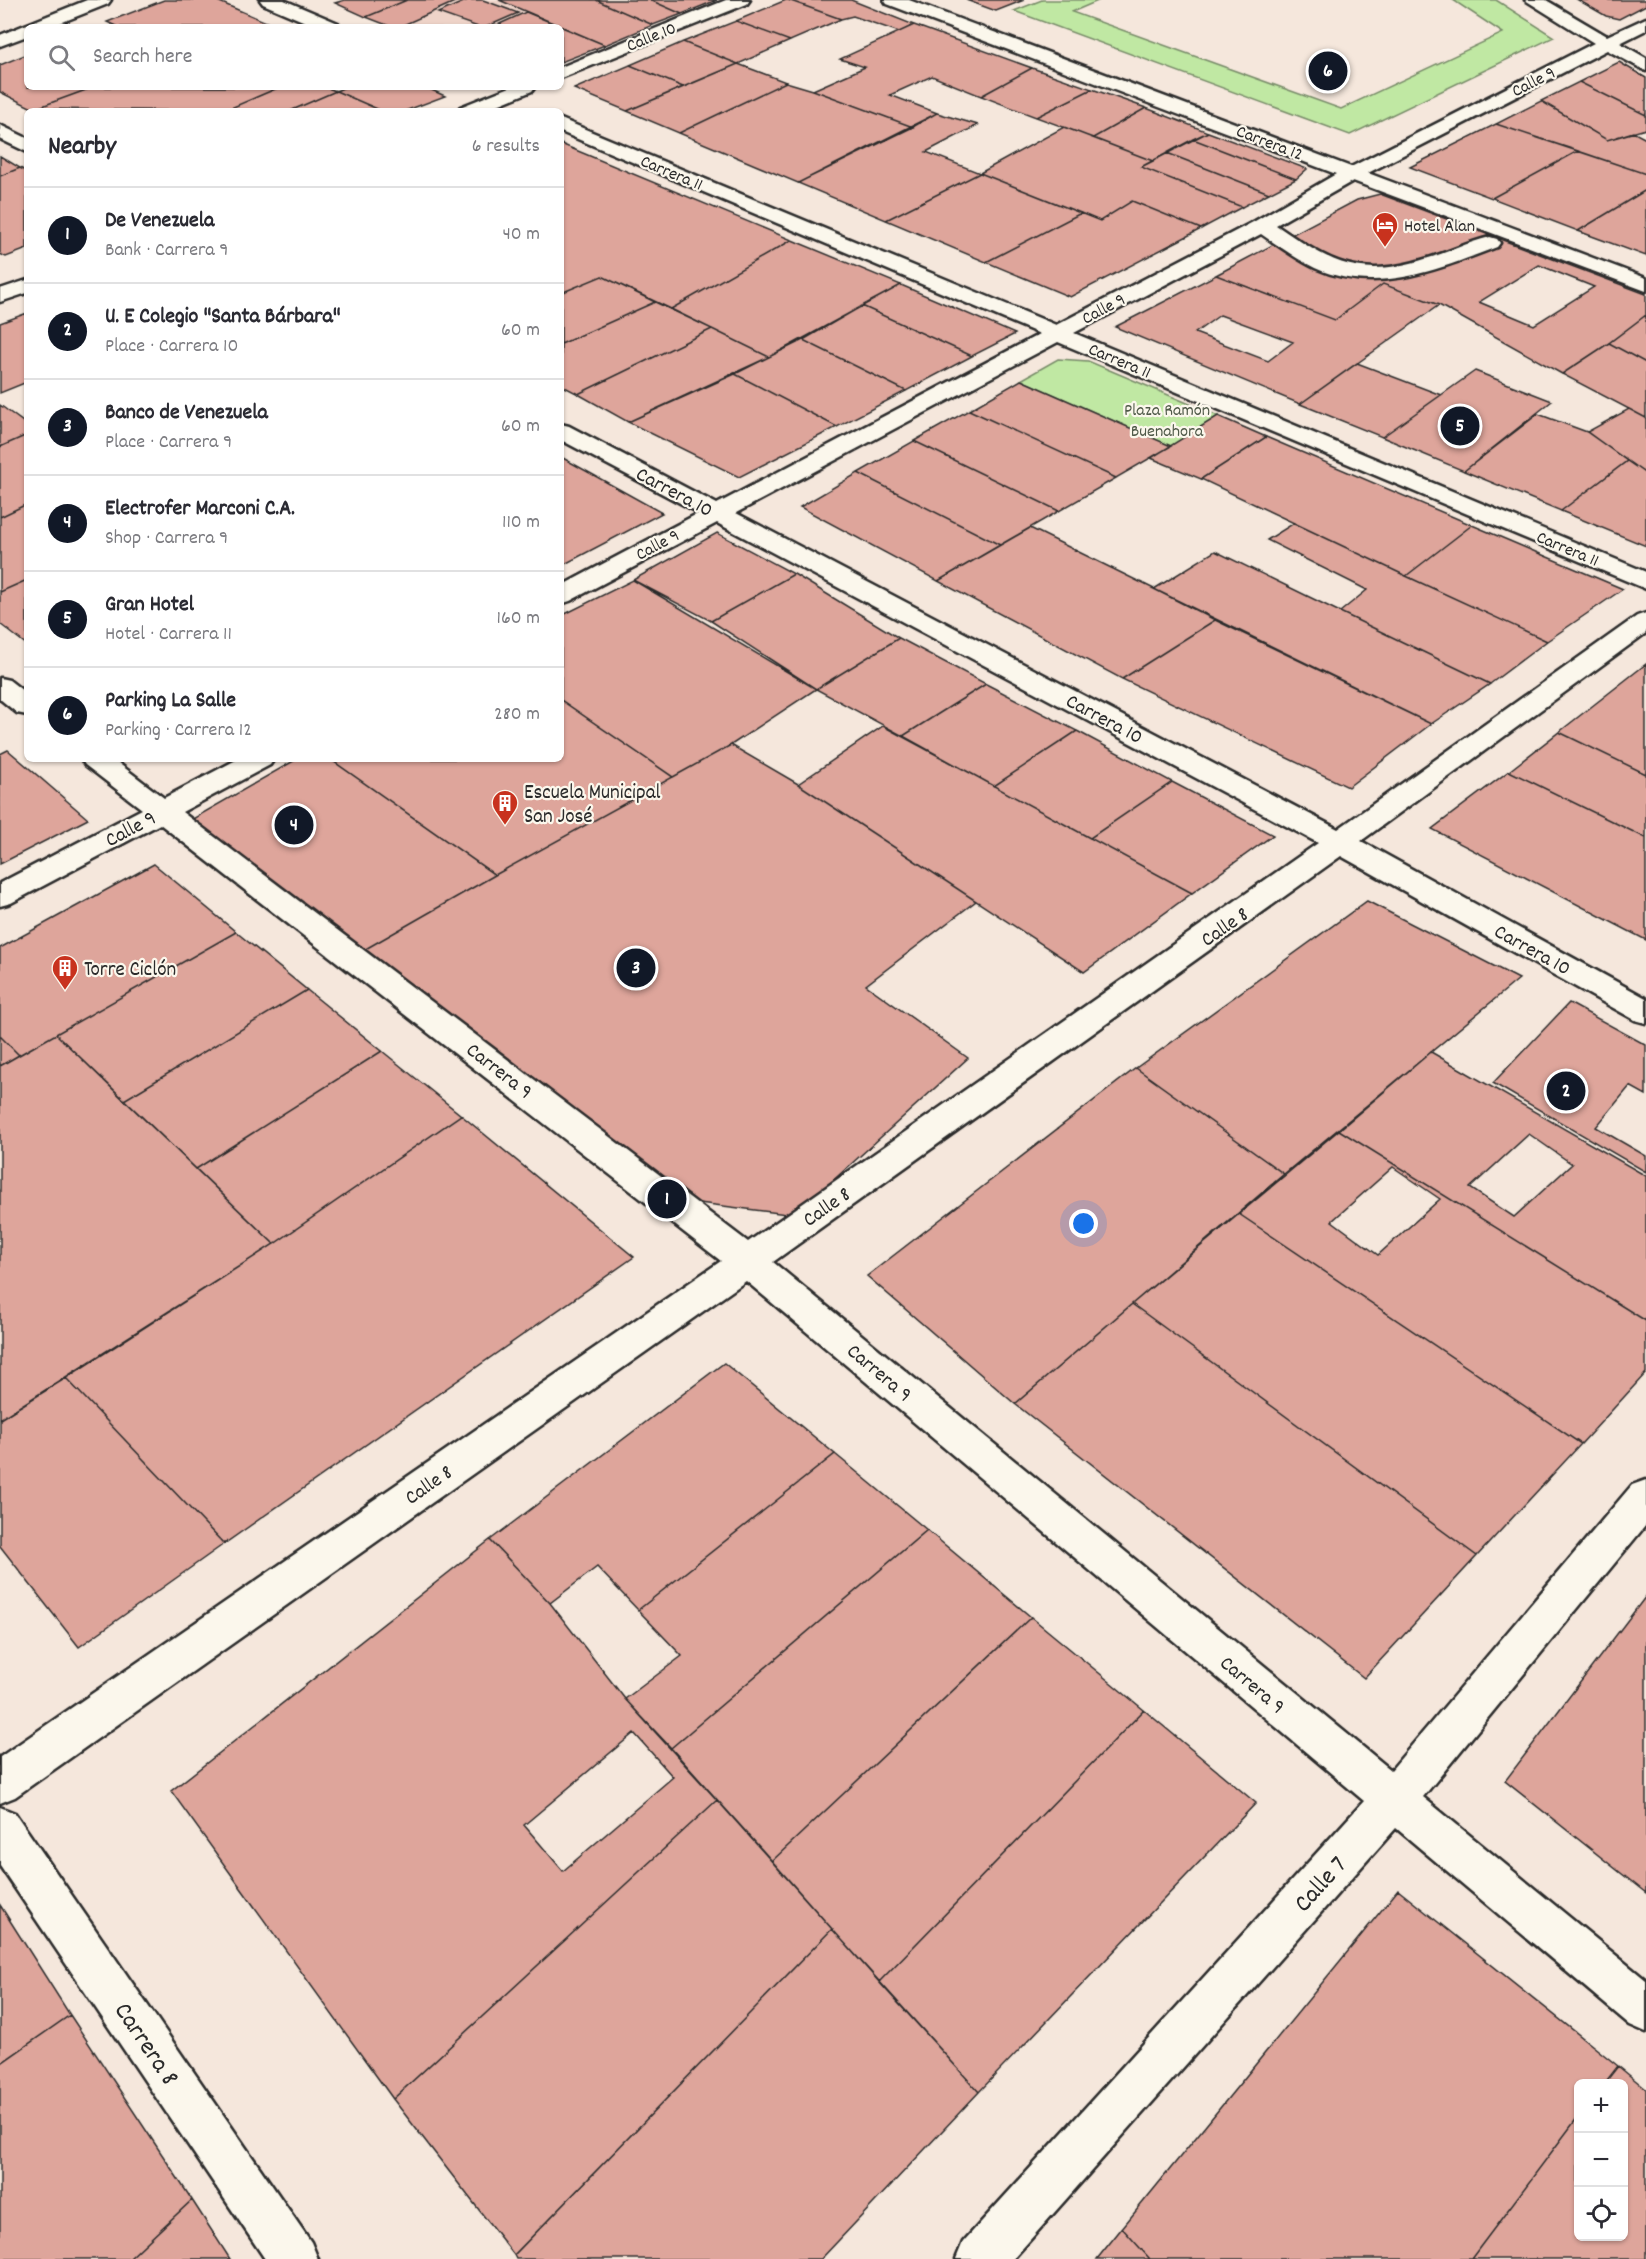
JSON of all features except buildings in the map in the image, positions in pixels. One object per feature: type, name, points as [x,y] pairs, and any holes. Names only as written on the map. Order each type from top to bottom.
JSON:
[{"type":"street","points":[[42,24],[102,0]]},
{"type":"street","points":[[269,0],[325,24]]},
{"type":"street","name":"Calle 10","points":[[564,72],[741,0]]},
{"type":"street","name":"Carrera 12","points":[[893,0],[1646,285]]},
{"type":"street","points":[[1534,0],[1646,66]]},
{"type":"street","name":"Calle 9","points":[[564,594],[1262,225],[1353,173],[1646,23]]},
{"type":"street","points":[[0,41],[24,31]]},
{"type":"street","points":[[479,90],[518,107]]},
{"type":"street","points":[[474,108],[518,90]]},
{"type":"street","name":"Carrera 11","points":[[564,126],[1646,581]]},
{"type":"street","points":[[0,131],[24,144]]},
{"type":"street","points":[[1262,225],[1317,261],[1357,274],[1401,273],[1490,243]]},
{"type":"street","points":[[0,296],[24,287]]},
{"type":"street","name":"Carrera 10","points":[[564,432],[1341,843],[1646,1012]]},
{"type":"street","name":"Calle 8","points":[[0,1782],[748,1262],[1341,843],[1646,621]]},
{"type":"street","points":[[0,686],[24,704]]},
{"type":"street","name":"Carrera 9","points":[[99,762],[748,1262],[1646,2009]]},
{"type":"street","name":"Calle 9","points":[[0,896],[254,762]]},
{"type":"street","name":"Calle 7","points":[[980,2259],[1393,1800],[1646,1497]]},
{"type":"street","name":"Carrera 8","points":[[0,1828],[294,2259]]},
{"type":"shaded area","points":[[459,0],[499,0],[526,12],[500,24],[406,24]]},
{"type":"green space","points":[[1042,0],[1100,0],[1072,12],[1341,109],[1503,33],[1453,0],[1496,0],[1554,37],[1350,135],[1014,11]]},
{"type":"green space","name":"Plaza Ramón Buenahora","points":[[1058,359],[1088,361],[1218,416],[1171,446],[1021,380]]},
{"type":"place","name":"Parking La Salle","points":[[1328,71]]},
{"type":"place","name":"Hotel Alan","points":[[1385,248]]},
{"type":"place","name":"Gran Hotel","points":[[1460,426]]},
{"type":"place","name":"Electrofer Marconi C.A.","points":[[294,825]]},
{"type":"place","name":"Escuela Municipal San José","points":[[505,826]]},
{"type":"place","name":"Banco de Venezuela","points":[[636,968]]},
{"type":"place","name":"Torre Ciclón","points":[[65,991]]},
{"type":"place","name":"U. E Colegio \"Santa Bárbara\"","points":[[1566,1091]]},
{"type":"place","name":"De Venezuela","points":[[667,1199]]}]
